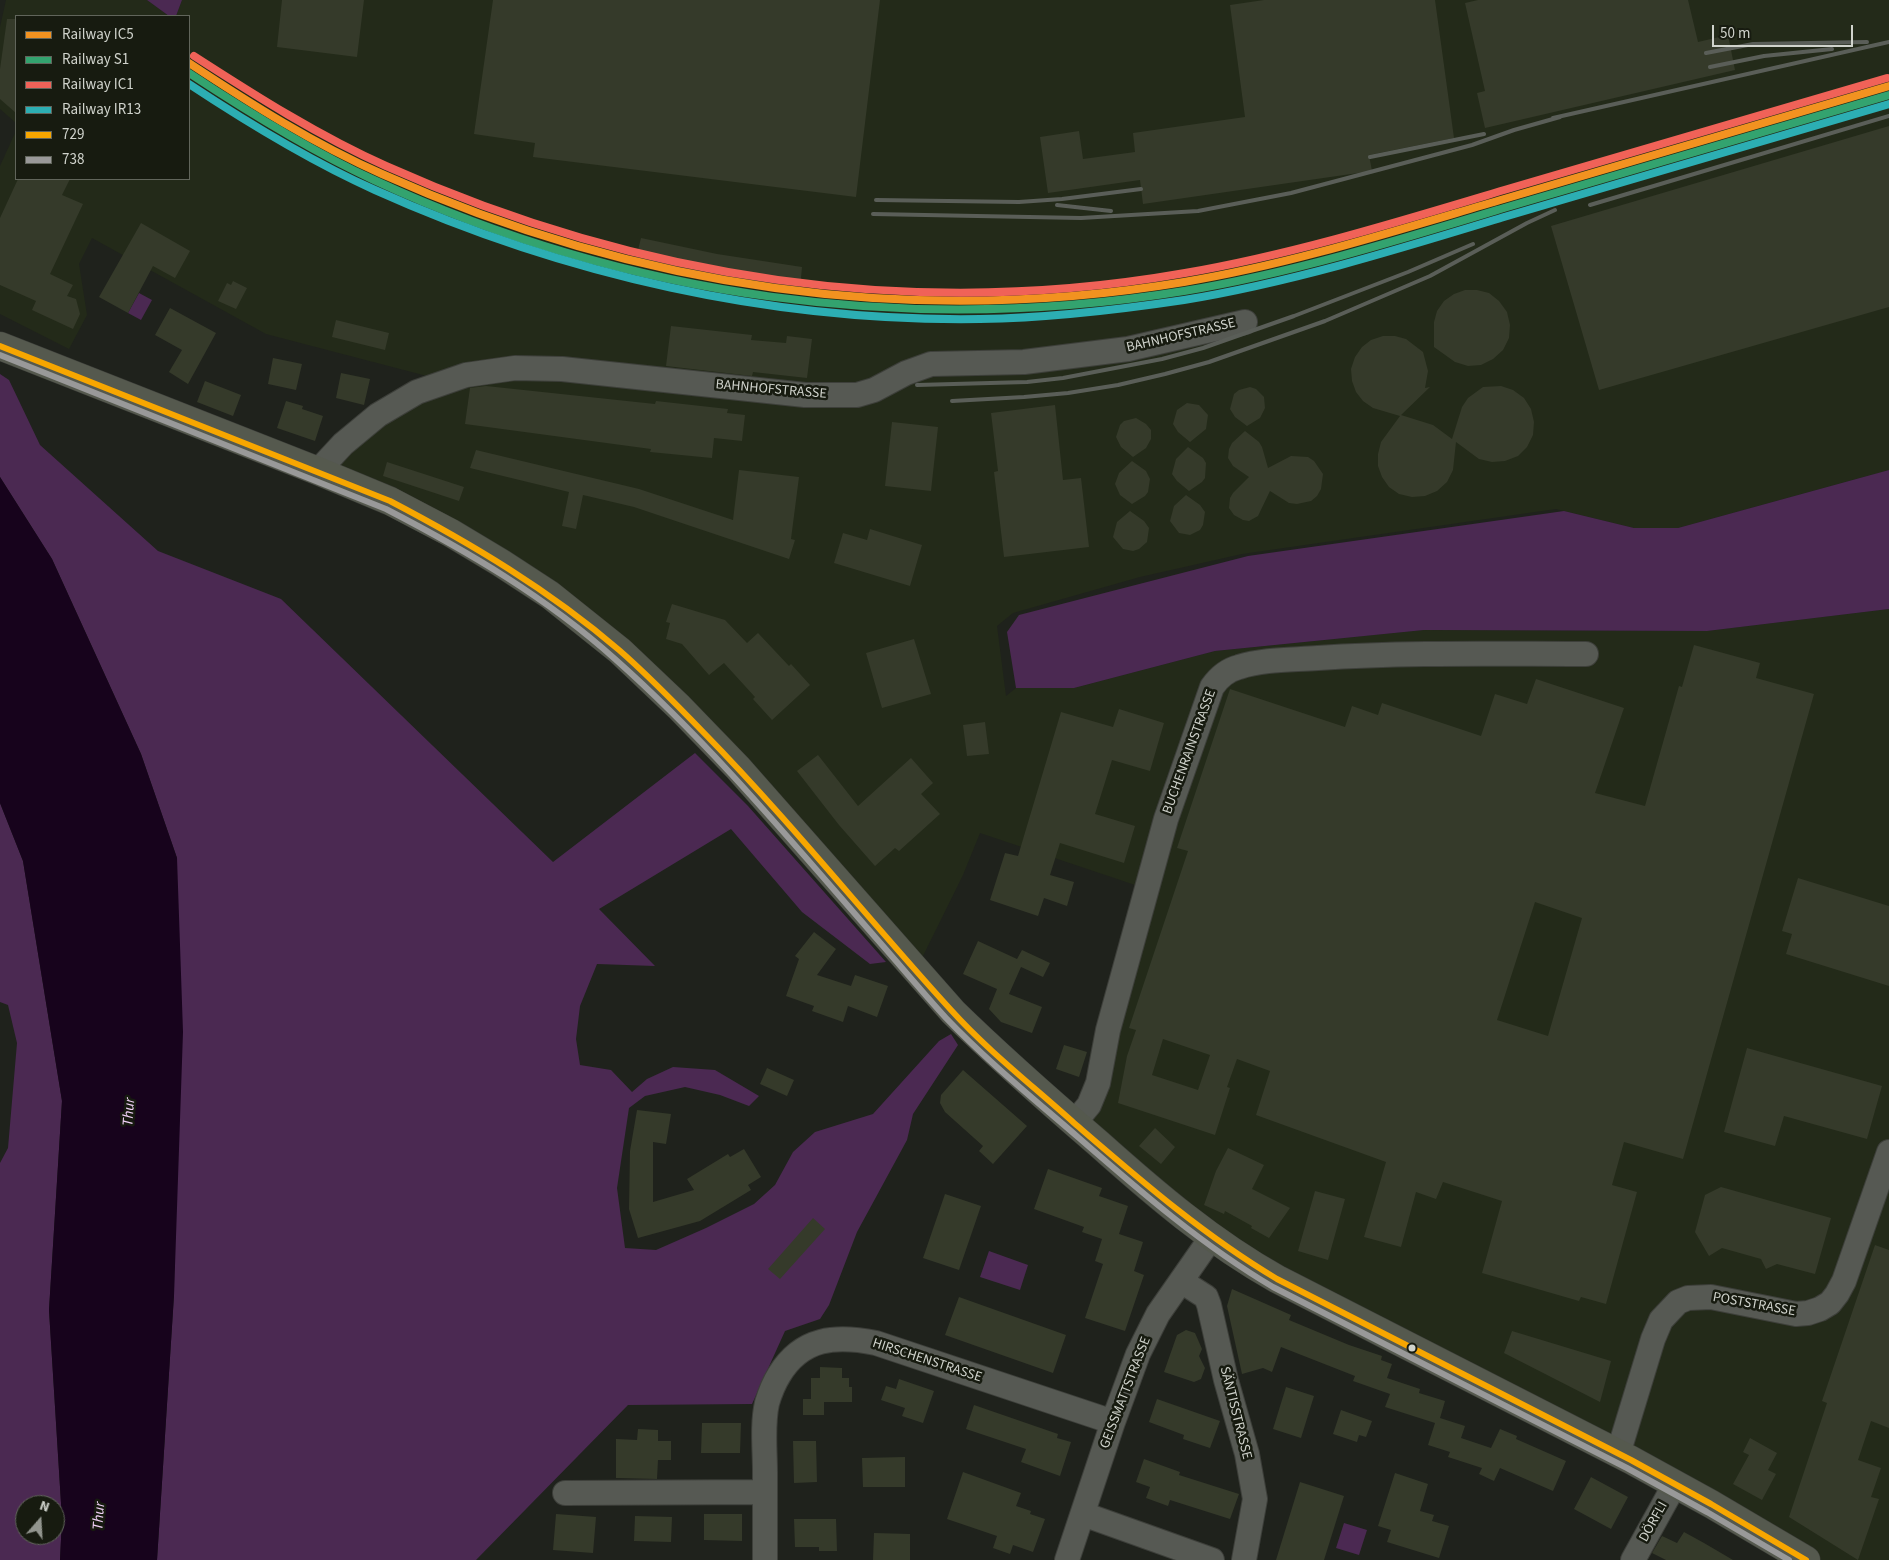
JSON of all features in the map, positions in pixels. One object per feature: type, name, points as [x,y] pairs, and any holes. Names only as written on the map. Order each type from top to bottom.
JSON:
[{"type":"main road","points":[[0,346],[318,471],[390,502],[468,543],[550,595],[620,651],[679,707],[738,768],[953,1012],[1026,1081],[1155,1193],[1211,1238],[1243,1260],[1277,1279],[1675,1484],[1806,1560]]},
{"type":"street","name":"BAHNHOFSTRASSE","points":[[318,471],[343,444],[378,414],[417,392],[466,375],[515,368],[562,369],[805,394],[858,395],[874,390],[906,373],[931,364],[1024,362],[1128,349],[1246,322]]},
{"type":"street","name":"BUCHENRAINSTRASSE","points":[[1074,1123],[1089,1105],[1098,1083],[1108,1030],[1166,819],[1212,687],[1219,677],[1228,671],[1258,662],[1353,655],[1586,654]]},
{"type":"street","name":"POSTSTRASSE","points":[[1618,1454],[1653,1339],[1661,1320],[1669,1310],[1678,1302],[1699,1296],[1719,1298],[1796,1314],[1808,1313],[1830,1303],[1844,1281],[1889,1152]]},
{"type":"street","name":"GEISSMATTSTRASSE","points":[[1067,1560],[1138,1354],[1158,1314],[1211,1238]]},
{"type":"street","name":"SÄNTISSTRASSE","points":[[1181,1281],[1206,1297],[1226,1380],[1247,1454],[1255,1499],[1244,1560]]},
{"type":"street","name":"HIRSCHENSTRASSE","points":[[765,1560],[765,1427],[767,1403],[775,1383],[788,1360],[809,1346],[828,1340],[848,1339],[881,1345],[1113,1422]]},
{"type":"street","name":"DÖRFLI","points":[[1633,1560],[1675,1484]]},
{"type":"street","points":[[564,1493],[765,1492]]},
{"type":"street","points":[[1083,1514],[1212,1560]]},
{"type":"shaded area","points":[[6,0],[147,0],[168,15],[15,15],[15,122],[0,109],[0,27]]},
{"type":"shaded area","points":[[147,0],[182,0],[176,15],[168,15]]},
{"type":"shaded area","points":[[182,0],[1889,0],[1889,470],[1678,528],[1634,528],[1556,509],[1242,554],[1140,577],[1013,613],[997,626],[1006,696],[1016,688],[1074,688],[1215,651],[1424,630],[1707,631],[1889,609],[1889,1560],[1806,1560],[1328,1305],[1074,1123],[1147,889],[980,833],[963,875],[922,958],[867,915],[550,595],[318,471],[446,381],[266,334],[92,238],[79,264],[87,315],[69,349],[0,314],[0,166],[15,133],[15,180],[190,180],[190,15],[176,15]]},
{"type":"shaded area","points":[[139,293],[152,300],[141,320],[128,313]]},
{"type":"shaded area","points":[[0,374],[9,380],[40,445],[158,551],[281,599],[553,862],[695,753],[748,806],[886,962],[870,964],[802,912],[731,829],[599,909],[655,966],[597,964],[580,1006],[576,1039],[580,1065],[611,1070],[632,1092],[647,1079],[673,1067],[715,1070],[759,1096],[749,1106],[720,1095],[685,1087],[645,1096],[629,1108],[617,1188],[625,1248],[656,1250],[754,1204],[775,1185],[793,1152],[815,1132],[873,1114],[939,1041],[951,1034],[958,1045],[913,1114],[907,1140],[857,1232],[829,1305],[820,1319],[785,1331],[752,1404],[628,1405],[476,1560],[157,1560],[174,1295],[177,858],[141,754],[52,559],[0,477]]},
{"type":"shaded area","points":[[1889,470],[1889,609],[1707,631],[1424,630],[1215,651],[1074,688],[1016,688],[1007,632],[1019,615],[1248,556],[1564,511],[1634,528],[1678,528]]},
{"type":"shaded area","points":[[0,803],[23,861],[62,1101],[49,1310],[61,1495],[15,1495],[15,1545],[61,1545],[60,1560],[0,1560],[0,1163],[8,1148],[17,1043],[8,1005],[0,1002]]},
{"type":"shaded area","points":[[989,1251],[1028,1265],[1020,1290],[980,1277]]},
{"type":"shaded area","points":[[1344,1523],[1367,1530],[1359,1555],[1336,1548]]},
{"type":"water","name":"Thur","points":[[0,477],[52,559],[141,754],[177,858],[183,1032],[174,1295],[157,1560],[60,1560],[61,1545],[65,1545],[65,1495],[61,1495],[49,1310],[62,1101],[23,861],[0,803]]},
{"type":"building","points":[[282,0],[364,0],[357,57],[277,47]]},
{"type":"building","points":[[493,0],[880,0],[856,197],[533,157],[535,143],[474,134]]},
{"type":"building","points":[[1264,0],[1435,0],[1454,138],[1369,155],[1372,171],[1143,204],[1140,180],[1048,193],[1040,137],[1079,131],[1083,159],[1135,152],[1133,133],[1245,117],[1230,5]]},
{"type":"building","points":[[1478,0],[1688,0],[1698,42],[1728,35],[1735,70],[1485,128],[1477,93],[1485,91],[1465,3]]},
{"type":"building","points":[[7,19],[15,19],[15,112],[0,99],[0,69]]},
{"type":"building","points":[[1889,126],[1889,307],[1599,390],[1551,226]]},
{"type":"building","points":[[18,180],[70,180],[62,195],[83,204],[50,274],[73,285],[67,296],[76,299],[80,314],[73,329],[32,310],[36,301],[0,285],[0,218]]},
{"type":"building","points":[[141,223],[190,251],[175,278],[153,266],[128,313],[99,297]]},
{"type":"building","points":[[641,238],[717,254],[802,267],[800,288],[714,275],[636,258]]},
{"type":"building","points":[[233,281],[247,288],[236,309],[218,301],[227,283],[231,285]]},
{"type":"building","points":[[1465,290],[1489,293],[1499,301],[1507,312],[1510,325],[1509,338],[1503,350],[1493,359],[1481,365],[1468,366],[1455,362],[1434,347],[1434,322],[1437,311],[1444,301],[1454,294]]},
{"type":"building","points":[[170,308],[216,333],[188,384],[169,372],[182,350],[155,335]]},
{"type":"building","points":[[336,320],[389,333],[385,350],[332,337]]},
{"type":"building","points":[[671,326],[752,335],[751,340],[786,343],[787,336],[812,339],[807,378],[753,372],[752,376],[666,366]]},
{"type":"building","points":[[1383,336],[1395,336],[1406,339],[1423,352],[1428,371],[1425,388],[1430,387],[1401,415],[1433,425],[1452,439],[1462,407],[1468,398],[1483,387],[1501,386],[1513,390],[1524,398],[1531,409],[1534,422],[1533,435],[1527,447],[1518,456],[1505,461],[1492,462],[1479,459],[1456,442],[1453,470],[1447,482],[1437,491],[1425,496],[1412,497],[1399,494],[1389,487],[1382,477],[1378,466],[1378,454],[1381,442],[1400,416],[1373,408],[1363,401],[1356,392],[1352,381],[1351,369],[1355,357],[1362,347],[1371,340]]},
{"type":"building","points":[[273,358],[302,364],[296,390],[268,384]]},
{"type":"building","points":[[341,373],[370,379],[364,405],[336,398]]},
{"type":"building","points":[[205,381],[241,395],[233,416],[197,402]]},
{"type":"building","points":[[486,386],[655,404],[656,401],[728,409],[727,413],[745,415],[742,441],[714,438],[712,458],[650,452],[651,449],[465,424],[470,388]]},
{"type":"building","points":[[1250,387],[1256,389],[1264,397],[1265,408],[1260,418],[1247,426],[1235,417],[1230,409],[1234,394],[1239,390]]},
{"type":"building","points":[[286,401],[303,406],[302,409],[323,416],[315,441],[277,428]]},
{"type":"building","points":[[1187,403],[1199,405],[1208,415],[1206,429],[1190,442],[1178,432],[1173,424],[1177,410]]},
{"type":"building","points":[[1055,405],[1063,480],[1081,478],[1089,547],[1004,557],[994,472],[998,471],[991,413]]},
{"type":"building","points":[[1136,418],[1146,424],[1151,430],[1151,439],[1146,448],[1133,457],[1121,447],[1116,437],[1120,425],[1124,421]]},
{"type":"building","points":[[892,422],[938,427],[931,491],[885,486]]},
{"type":"building","points":[[1245,431],[1259,442],[1268,468],[1291,456],[1308,457],[1314,461],[1323,474],[1321,489],[1317,496],[1311,501],[1297,504],[1289,503],[1270,491],[1258,516],[1249,521],[1234,515],[1229,508],[1230,498],[1249,477],[1233,466],[1228,458],[1229,449],[1232,443]]},
{"type":"building","points":[[1188,447],[1203,458],[1206,463],[1205,478],[1189,491],[1172,474],[1176,459]]},
{"type":"building","points":[[476,450],[639,489],[733,520],[739,470],[799,477],[791,539],[795,540],[789,559],[634,507],[583,495],[576,529],[562,526],[569,492],[470,468]]},
{"type":"building","points":[[1132,461],[1146,471],[1150,479],[1148,492],[1132,504],[1120,495],[1115,484],[1119,473]]},
{"type":"building","points":[[387,462],[464,487],[459,501],[383,476]]},
{"type":"building","points":[[1186,495],[1200,505],[1205,512],[1203,525],[1200,530],[1190,535],[1179,533],[1170,521],[1174,506]]},
{"type":"building","points":[[1130,511],[1144,521],[1149,528],[1147,542],[1139,549],[1133,551],[1123,549],[1113,537],[1117,522]]},
{"type":"building","points":[[870,529],[922,545],[910,586],[834,563],[843,533],[867,540]]},
{"type":"building","points":[[672,604],[725,620],[747,643],[758,633],[810,685],[772,720],[753,699],[755,697],[724,663],[709,675],[682,644],[666,639],[670,623],[666,622]]},
{"type":"building","points":[[914,639],[931,694],[882,708],[866,653]]},
{"type":"building","points":[[1694,645],[1760,663],[1756,678],[1814,694],[1683,1159],[1624,1142],[1612,1185],[1637,1192],[1606,1304],[1581,1297],[1579,1301],[1482,1273],[1502,1201],[1443,1182],[1436,1199],[1416,1192],[1401,1247],[1364,1237],[1386,1162],[1256,1115],[1270,1071],[1237,1059],[1227,1087],[1230,1088],[1215,1135],[1118,1103],[1127,1056],[1136,1030],[1129,1028],[1188,851],[1177,848],[1230,689],[1345,727],[1352,706],[1378,715],[1382,703],[1481,736],[1495,694],[1527,704],[1536,679],[1624,708],[1595,793],[1645,806],[1679,686],[1682,687]],"holes":[[[1535,902],[1582,918],[1548,1036],[1497,1020]],[[1163,1039],[1210,1055],[1198,1090],[1152,1075]]]},
{"type":"building","points":[[1119,709],[1164,723],[1150,771],[1112,760],[1095,814],[1135,826],[1124,863],[1060,843],[1050,875],[1074,882],[1067,906],[1044,898],[1038,916],[990,900],[1005,853],[1018,856],[1061,712],[1113,727]]},
{"type":"building","points":[[985,722],[989,754],[967,756],[963,725]]},
{"type":"building","points":[[818,755],[858,806],[911,758],[933,783],[921,794],[940,814],[899,851],[895,848],[875,866],[839,825],[797,771]]},
{"type":"building","points":[[1798,878],[1889,906],[1889,986],[1786,954],[1792,934],[1782,931]]},
{"type":"building","points":[[814,932],[836,949],[817,975],[851,986],[855,975],[888,986],[877,1017],[848,1006],[843,1022],[812,1011],[814,1006],[786,996],[799,959],[795,956]]},
{"type":"building","points":[[978,941],[1017,959],[1022,950],[1050,963],[1043,977],[1021,967],[1009,994],[1042,1007],[1032,1033],[1001,1022],[989,1009],[997,989],[963,974]]},
{"type":"building","points":[[1064,1045],[1087,1052],[1079,1077],[1056,1069]]},
{"type":"building","points":[[1747,1048],[1882,1086],[1867,1139],[1784,1116],[1775,1146],[1724,1132]]},
{"type":"building","points":[[767,1068],[794,1080],[787,1096],[760,1084]]},
{"type":"building","points":[[963,1070],[1027,1126],[993,1164],[979,1151],[983,1146],[945,1112],[940,1103],[941,1095]]},
{"type":"building","points":[[637,1110],[671,1114],[666,1144],[653,1142],[653,1202],[694,1190],[687,1179],[728,1154],[730,1157],[744,1149],[761,1177],[748,1185],[751,1190],[700,1221],[638,1238],[629,1209],[630,1151]]},
{"type":"building","points":[[1155,1128],[1175,1147],[1161,1164],[1139,1146]]},
{"type":"building","points":[[1228,1148],[1264,1165],[1252,1189],[1290,1208],[1269,1238],[1225,1211],[1224,1214],[1204,1205],[1216,1171]]},
{"type":"building","points":[[1048,1169],[1102,1188],[1099,1196],[1128,1206],[1119,1234],[1143,1242],[1134,1271],[1144,1275],[1125,1331],[1085,1318],[1103,1264],[1095,1261],[1102,1239],[1082,1232],[1084,1227],[1034,1209]]},
{"type":"building","points":[[1721,1187],[1831,1218],[1815,1274],[1777,1264],[1766,1269],[1761,1259],[1722,1248],[1709,1256],[1695,1232],[1705,1195]]},
{"type":"building","points":[[1315,1191],[1345,1199],[1328,1260],[1298,1251]]},
{"type":"building","points":[[945,1194],[981,1206],[959,1270],[923,1258]]},
{"type":"building","points":[[813,1218],[825,1229],[780,1279],[768,1269]]},
{"type":"building","points":[[1875,1245],[1889,1250],[1889,1428],[1871,1421],[1858,1460],[1881,1468],[1871,1497],[1879,1499],[1858,1560],[1789,1517],[1827,1403],[1822,1401]]},
{"type":"building","points":[[1232,1289],[1291,1315],[1289,1320],[1349,1345],[1382,1356],[1381,1360],[1392,1364],[1387,1378],[1420,1389],[1419,1393],[1445,1401],[1440,1418],[1465,1426],[1461,1438],[1491,1448],[1500,1429],[1517,1436],[1516,1439],[1566,1461],[1553,1491],[1500,1468],[1494,1481],[1479,1474],[1482,1468],[1448,1457],[1450,1452],[1428,1445],[1435,1423],[1385,1407],[1390,1394],[1353,1381],[1355,1376],[1281,1347],[1272,1372],[1263,1368],[1242,1374],[1227,1306]]},
{"type":"building","points":[[959,1297],[1066,1335],[1053,1373],[945,1335]]},
{"type":"building","points":[[1186,1330],[1195,1333],[1202,1349],[1199,1356],[1205,1368],[1201,1379],[1194,1382],[1164,1372],[1177,1335]]},
{"type":"building","points":[[1512,1331],[1611,1361],[1600,1402],[1504,1353]]},
{"type":"building","points":[[820,1367],[842,1368],[842,1378],[849,1378],[849,1387],[852,1387],[852,1402],[824,1402],[824,1415],[803,1415],[803,1399],[811,1399],[811,1378],[820,1378]]},
{"type":"building","points":[[899,1379],[934,1391],[923,1423],[902,1416],[905,1408],[881,1400],[886,1386],[896,1389]]},
{"type":"building","points":[[1286,1387],[1314,1396],[1301,1438],[1273,1429]]},
{"type":"building","points":[[1157,1399],[1220,1421],[1210,1448],[1183,1439],[1184,1435],[1149,1422]]},
{"type":"building","points":[[974,1405],[1058,1434],[1057,1438],[1071,1442],[1060,1476],[1021,1462],[1026,1449],[966,1429]]},
{"type":"building","points":[[1341,1410],[1372,1421],[1366,1437],[1359,1435],[1357,1442],[1333,1434]]},
{"type":"building","points":[[702,1423],[741,1423],[740,1453],[701,1453]]},
{"type":"building","points":[[638,1429],[658,1430],[658,1441],[671,1441],[671,1460],[658,1460],[657,1479],[616,1478],[616,1439],[637,1440]]},
{"type":"building","points":[[1750,1438],[1777,1453],[1768,1470],[1776,1474],[1762,1500],[1733,1484],[1749,1455],[1743,1452]]},
{"type":"building","points":[[793,1441],[816,1441],[817,1482],[794,1483]]},
{"type":"building","points":[[905,1457],[905,1487],[863,1487],[862,1458]]},
{"type":"building","points":[[1144,1459],[1180,1472],[1179,1475],[1239,1494],[1230,1519],[1170,1500],[1168,1506],[1146,1498],[1150,1487],[1136,1482]]},
{"type":"building","points":[[963,1472],[1021,1493],[1016,1506],[1031,1511],[1030,1514],[1045,1519],[1033,1552],[1013,1545],[1010,1554],[993,1548],[997,1536],[947,1519]]},
{"type":"building","points":[[1395,1473],[1428,1484],[1420,1511],[1434,1515],[1432,1521],[1449,1526],[1439,1558],[1387,1542],[1391,1530],[1378,1526]]},
{"type":"building","points":[[1591,1477],[1628,1497],[1611,1529],[1574,1509]]},
{"type":"building","points":[[1300,1482],[1344,1496],[1324,1560],[1276,1560]]},
{"type":"building","points":[[556,1514],[596,1517],[593,1553],[553,1550]]},
{"type":"building","points":[[704,1514],[742,1514],[742,1541],[704,1540]]},
{"type":"building","points":[[635,1516],[672,1517],[671,1542],[634,1541]]},
{"type":"building","points":[[794,1519],[836,1519],[837,1551],[819,1551],[819,1547],[795,1547]]},
{"type":"building","points":[[1684,1532],[1733,1560],[1666,1560],[1652,1553],[1662,1536],[1677,1543]]},
{"type":"building","points":[[874,1533],[910,1534],[910,1560],[873,1560]]},
{"type":"railway","points":[[1706,53],[1753,44],[1867,42]]},
{"type":"railway","points":[[1553,118],[1889,42]]},
{"type":"railway","points":[[1710,67],[1764,56],[1832,49]]},
{"type":"railway","points":[[1768,139],[1889,103]]},
{"type":"railway","points":[[1590,205],[1889,116]]},
{"type":"railway","points":[[873,214],[1081,218],[1198,211],[1291,193],[1472,145],[1514,130],[1560,117]]},
{"type":"railway","points":[[1370,157],[1484,134]]},
{"type":"railway","points":[[876,200],[1019,202],[1062,199],[1141,189]]},
{"type":"railway","points":[[1057,205],[1111,211]]},
{"type":"railway","points":[[952,401],[1068,393],[1118,385],[1209,362],[1325,321],[1430,276],[1527,223],[1555,210]]},
{"type":"railway","points":[[917,385],[1027,382],[1063,378],[1162,359],[1203,348],[1294,316],[1408,272],[1473,244]]},
{"type":"rail line","name":"IC1","points":[[194,56],[288,115],[336,142],[386,166],[481,205],[579,237],[678,262],[778,280],[879,290],[980,292],[1083,287],[1185,273],[1267,256],[1390,224],[1887,78]]},
{"type":"rail line","name":"IC5","points":[[190,64],[283,123],[332,150],[382,174],[478,213],[576,245],[675,270],[775,288],[876,298],[978,301],[1081,295],[1184,282],[1265,266],[1385,234],[1889,86]]},
{"type":"rail line","name":"S1","points":[[190,74],[279,130],[374,180],[470,220],[569,253],[669,279],[771,297],[873,307],[977,309],[1080,304],[1184,291],[1265,275],[1385,244],[1889,95]]},
{"type":"rail line","name":"IR13","points":[[190,85],[280,141],[327,167],[375,190],[447,220],[520,246],[595,269],[670,288],[747,302],[824,312],[902,318],[980,319],[1083,313],[1134,307],[1225,293],[1265,284],[1385,253],[1889,104]]},
{"type":"transit line","name":"729","points":[[0,346],[390,501],[451,534],[509,569],[565,607],[619,650],[652,680],[768,801],[965,1025],[1011,1068],[1172,1206],[1223,1244],[1277,1279],[1631,1460],[1806,1560]]},
{"type":"transit line","name":"738","points":[[0,355],[386,509],[446,541],[534,595],[589,636],[651,692],[686,727],[754,798],[930,1000],[962,1034],[1011,1080],[1125,1178],[1197,1236],[1221,1254],[1273,1287],[1627,1468],[1789,1560]]}]
